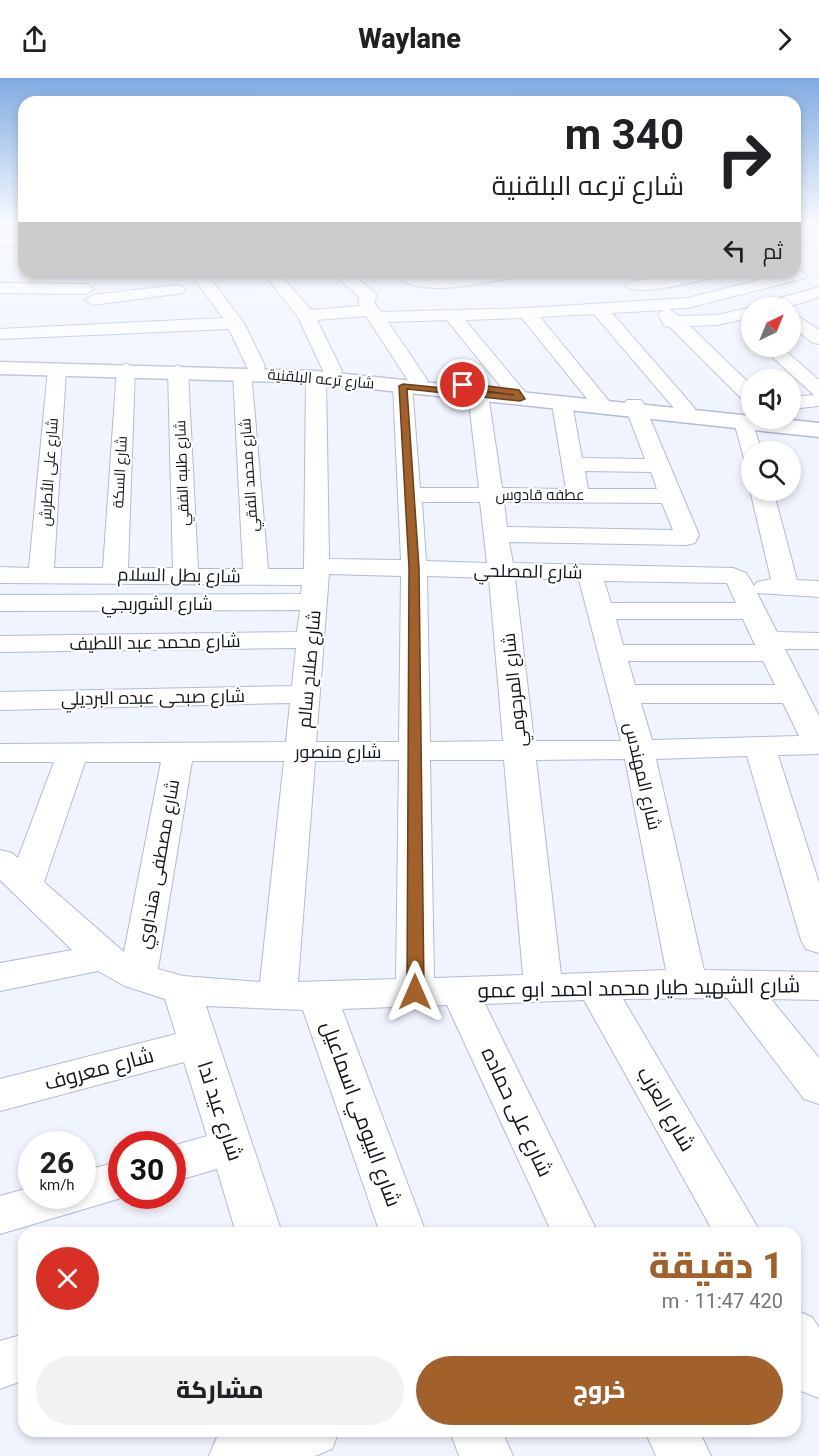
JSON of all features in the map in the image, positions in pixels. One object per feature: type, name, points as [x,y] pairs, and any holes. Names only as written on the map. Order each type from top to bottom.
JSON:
[{"type":"street","points":[[0,288],[69,287]]},
{"type":"street","points":[[90,287],[111,322]]},
{"type":"street","points":[[0,334],[111,322],[181,298],[105,287]]},
{"type":"street","points":[[209,287],[235,323],[250,369]]},
{"type":"street","points":[[283,287],[306,316],[324,374]]},
{"type":"street","points":[[356,287],[375,306],[410,383],[409,495],[414,568],[415,992]]},
{"type":"street","points":[[612,324],[652,317],[748,287]]},
{"type":"street","points":[[32,289],[35,332]]},
{"type":"street","points":[[800,297],[817,291]]},
{"type":"street","points":[[404,296],[486,293]]},
{"type":"street","points":[[306,316],[375,306],[452,315],[599,309],[675,322],[717,320],[741,314]]},
{"type":"street","points":[[599,309],[685,409]]},
{"type":"street","points":[[526,313],[599,401]]},
{"type":"street","points":[[452,315],[518,395]]},
{"type":"street","points":[[111,322],[154,327],[235,323]]},
{"type":"street","points":[[675,322],[741,387]]},
{"type":"street","points":[[801,325],[819,339]]},
{"type":"street","name":"شارع طلبه الفقي","points":[[154,327],[167,358],[186,576]]},
{"type":"street","points":[[782,357],[819,390]]},
{"type":"street","name":"شارع ترعه البلقنية","points":[[0,368],[126,369],[167,358]]},
{"type":"street","name":"شارع ترعه البلقنية","points":[[0,361],[167,358],[250,369],[599,401],[635,408],[741,418]]},
{"type":"street","name":"شارع على الأطرش","points":[[41,574],[57,369]]},
{"type":"street","name":"شارع السكة","points":[[115,575],[126,369]]},
{"type":"street","name":"شارع محمد الفقي","points":[[250,369],[256,576]]},
{"type":"street","name":"شارع صلاح سالم","points":[[298,996],[302,752],[316,582],[324,374]]},
{"type":"street","name":"شارع ترعه البلقنية","points":[[410,383],[478,394],[518,395],[562,404],[685,409],[741,418]]},
{"type":"street","name":"شارع المرحومي","points":[[478,394],[501,571],[543,987]]},
{"type":"street","points":[[801,402],[819,400]]},
{"type":"street","points":[[562,404],[578,495]]},
{"type":"street","points":[[496,534],[686,538],[687,535],[635,408]]},
{"type":"street","name":"شارع ترعه البلقنية","points":[[801,422],[819,422]]},
{"type":"street","name":"شارع ترعه البلقنية","points":[[801,426],[819,430]]},
{"type":"street","points":[[573,464],[659,466]]},
{"type":"street","name":"عطفه قادوس","points":[[409,495],[671,496]]},
{"type":"street","points":[[764,501],[786,588]]},
{"type":"street","name":"شارع المصلحي","points":[[316,582],[414,568],[589,571],[732,576],[743,592]]},
{"type":"street","name":"شارع المهندس","points":[[589,571],[639,750],[688,983]]},
{"type":"street","name":"شارع بطل السلام","points":[[0,575],[256,576],[316,582]]},
{"type":"street","name":"شارع الشوربجي","points":[[0,603],[316,582]]},
{"type":"street","points":[[600,611],[743,592],[786,588],[819,589]]},
{"type":"street","points":[[743,592],[818,745]]},
{"type":"street","name":"شارع محمد عبد اللطيف","points":[[0,644],[310,640]]},
{"type":"street","points":[[612,653],[770,647],[819,641]]},
{"type":"street","name":"شارع صبحى عبده البرديلي","points":[[0,700],[307,694]]},
{"type":"street","points":[[623,694],[793,694]]},
{"type":"street","name":"شارع منصور","points":[[0,753],[639,750],[818,745]]},
{"type":"street","points":[[760,747],[819,940]]},
{"type":"street","name":"شارع مصطفى هنداوي","points":[[138,976],[178,752]]},
{"type":"street","points":[[12,873],[73,753]]},
{"type":"street","name":"شارع الشهيد طيار محمد احمد ابو عمو","points":[[12,873],[103,957],[138,976],[182,990],[298,996],[688,983],[819,986]]},
{"type":"street","points":[[0,977],[103,957]]},
{"type":"street","points":[[738,984],[819,1088]]},
{"type":"street","name":"شارع العزب","points":[[595,985],[735,1227]]},
{"type":"street","name":"شارع عيد ندا","points":[[182,990],[257,1227]]},
{"type":"street","name":"شارع على حماده","points":[[459,990],[572,1227]]},
{"type":"street","name":"شارع البيومي اسماعيل","points":[[298,996],[400,1227]]},
{"type":"street","name":"شارع معروف","points":[[0,1095],[199,1043]]},
{"type":"street","points":[[186,1160],[232,1147]]},
{"type":"street","points":[[0,1215],[21,1209]]},
{"type":"street","points":[[801,1343],[819,1374]]},
{"type":"street","points":[[0,1365],[18,1359]]},
{"type":"street","points":[[478,1437],[486,1456]]},
{"type":"street","points":[[674,1437],[684,1456]]},
{"type":"route","points":[[415,992],[414,568],[403,386],[520,399],[516,392],[463,385]]}]
